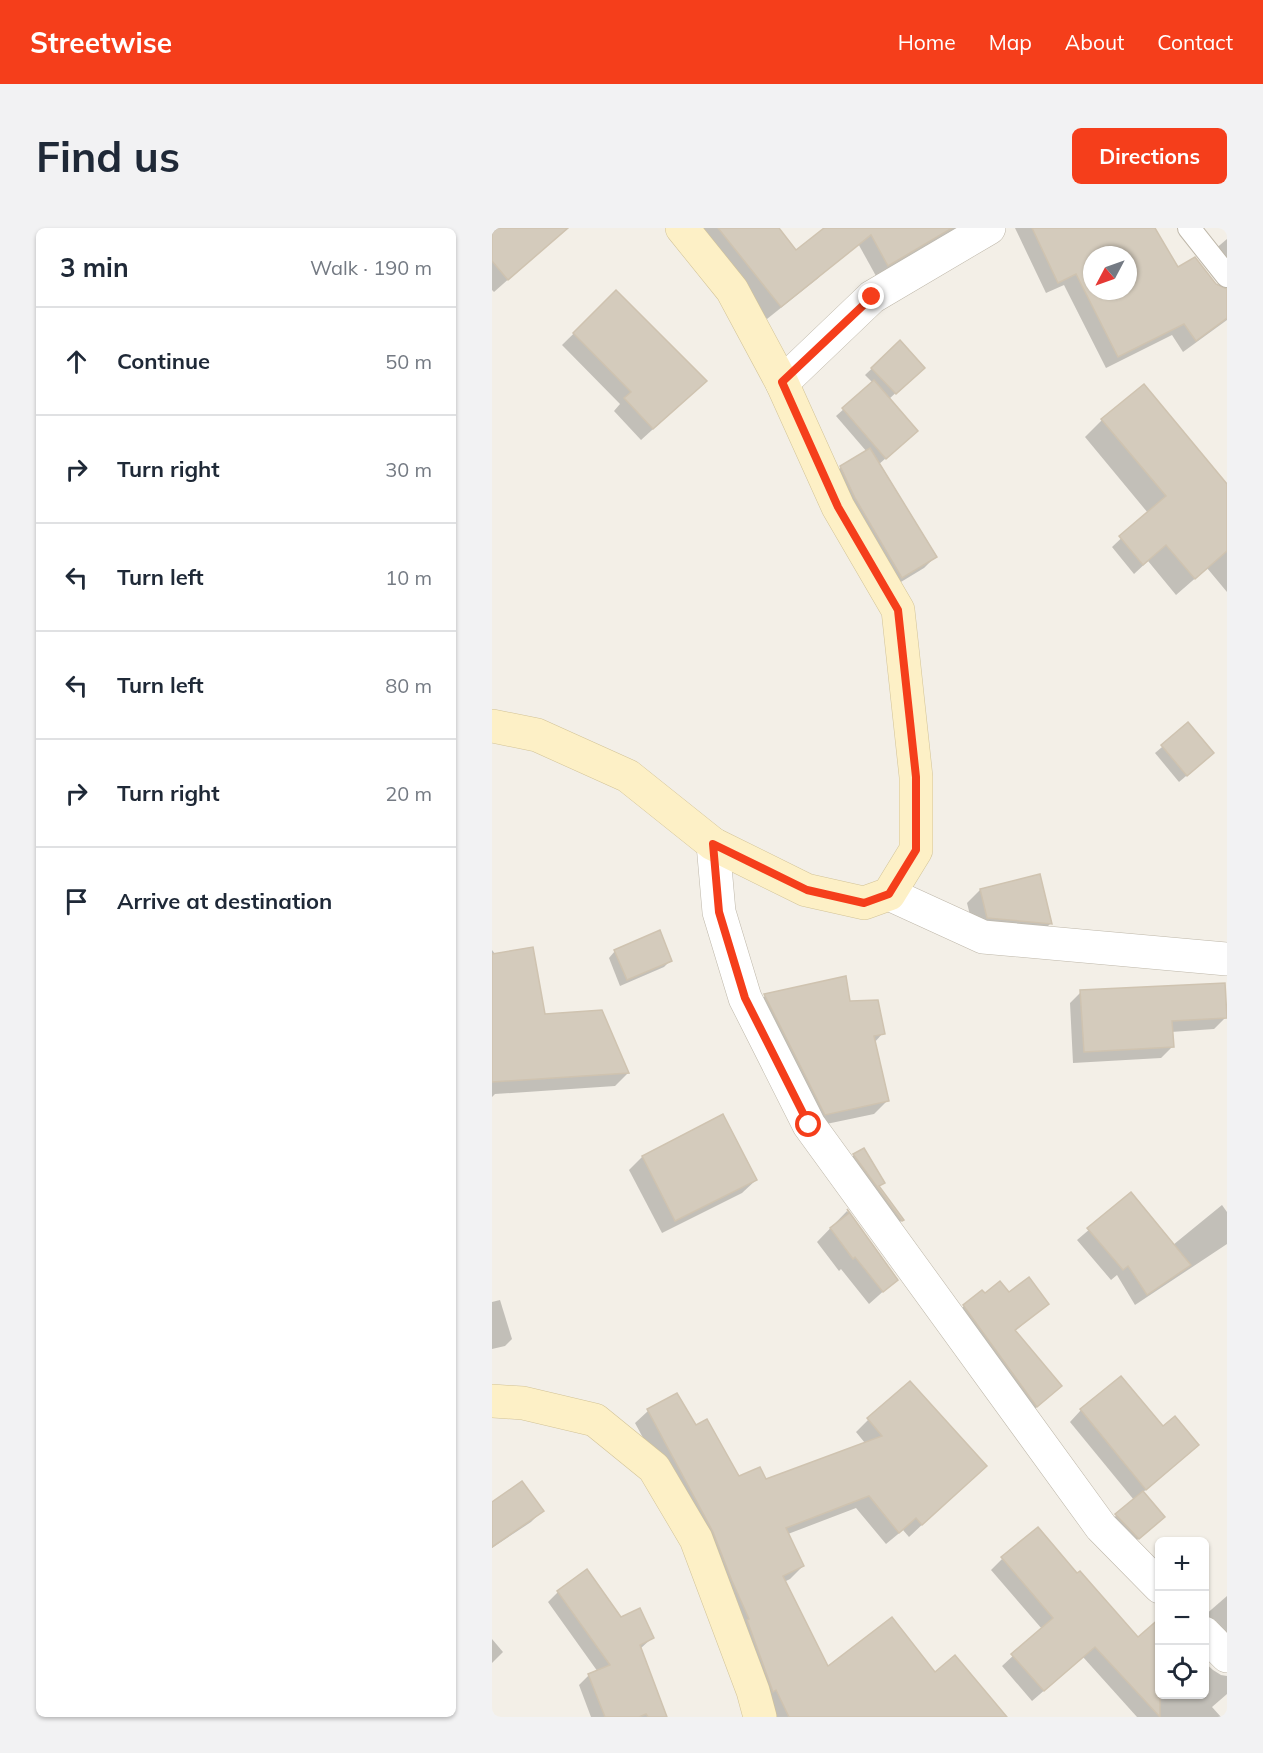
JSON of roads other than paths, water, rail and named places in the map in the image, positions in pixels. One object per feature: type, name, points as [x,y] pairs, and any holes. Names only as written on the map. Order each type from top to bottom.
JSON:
[{"type":"main road","points":[[492,726],[537,735],[628,776],[713,844],[807,890],[864,903],[889,894],[916,850],[916,777],[898,610],[838,507],[782,382],[732,290],[682,228]]},
{"type":"main road","points":[[492,1401],[523,1403],[595,1420],[654,1467],[696,1539],[753,1691],[760,1717]]},
{"type":"street","points":[[782,382],[872,297],[989,228]]},
{"type":"street","points":[[713,844],[719,912],[745,998],[809,1125],[1101,1527],[1155,1582]]},
{"type":"street","points":[[889,894],[982,936],[1227,959]]},
{"type":"street","points":[[1209,1638],[1227,1656]]},
{"type":"lane","points":[[1189,228],[1227,276]]}]
